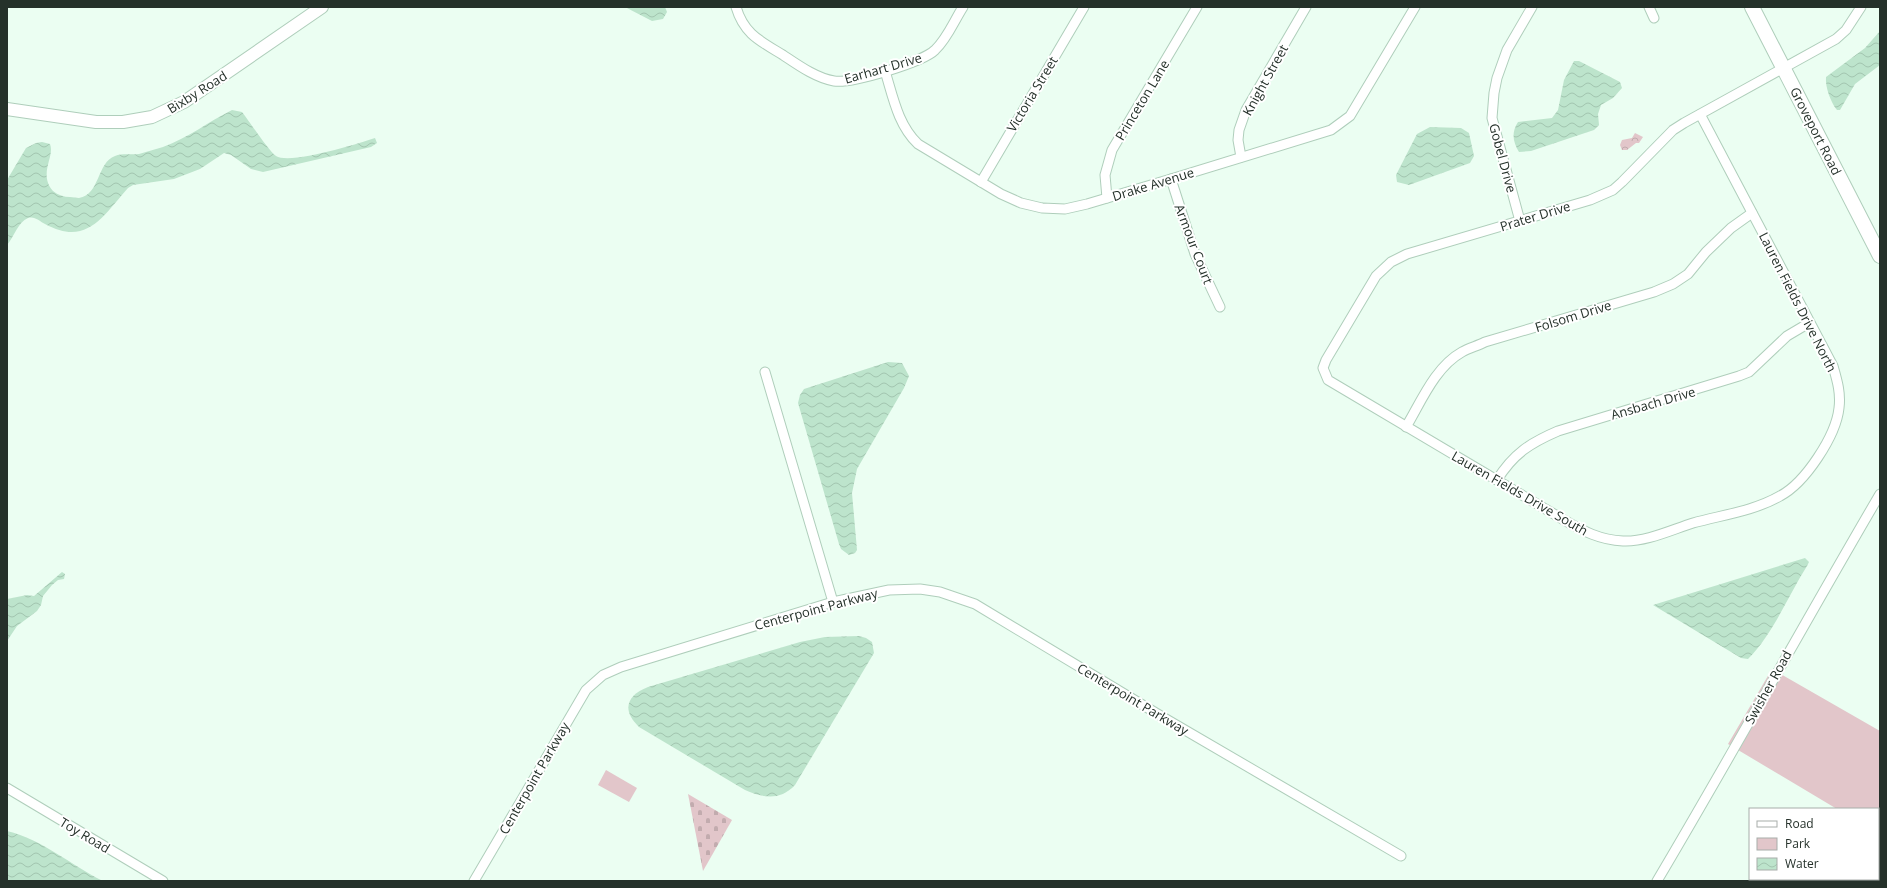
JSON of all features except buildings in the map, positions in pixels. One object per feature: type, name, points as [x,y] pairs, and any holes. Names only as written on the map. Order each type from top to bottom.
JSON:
[{"type":"main road","name":"Groveport Road","points":[[1752,7],[1880,256]]},
{"type":"street","name":"Bixby Road","points":[[7,109],[96,122],[123,122],[152,117],[184,102],[322,7]]},
{"type":"street","name":"Earhart Drive","points":[[736,7],[745,28],[757,40],[823,78],[843,81],[885,71],[930,55],[942,40],[963,7]]},
{"type":"street","name":"Victoria Street","points":[[981,182],[1084,7]]},
{"type":"street","name":"Princeton Lane","points":[[1107,198],[1104,175],[1112,150],[1197,7]]},
{"type":"street","name":"Knight Street","points":[[1241,157],[1238,140],[1239,130],[1246,110],[1306,7]]},
{"type":"street","name":"Drake Avenue","points":[[885,71],[903,127],[918,144],[981,182],[1021,203],[1042,208],[1065,209],[1171,180],[1241,157],[1320,134],[1340,124],[1350,116],[1356,107],[1415,7]]},
{"type":"street","name":"Gobel Drive","points":[[1520,221],[1492,118],[1497,78],[1507,50],[1532,7]]},
{"type":"street","points":[[1649,7],[1654,18]]},
{"type":"street","name":"Prater Drive","points":[[1331,383],[1324,372],[1326,360],[1376,276],[1391,262],[1407,254],[1590,200],[1613,190],[1665,137],[1684,123],[1836,39],[1846,30],[1861,7]]},
{"type":"street","name":"Lauren Fields Drive North","points":[[1700,114],[1833,366],[1838,382],[1839,409],[1829,438],[1810,470],[1790,490]]},
{"type":"street","name":"Armour Court","points":[[1171,180],[1195,254],[1220,307]]},
{"type":"street","name":"Folsom Drive","points":[[1406,427],[1432,383],[1445,367],[1461,352],[1485,342],[1654,292],[1673,284],[1688,274],[1706,252],[1730,228],[1752,212]]},
{"type":"street","name":"Ansbach Drive","points":[[1497,480],[1512,459],[1535,441],[1558,431],[1749,372],[1787,336],[1809,323]]},
{"type":"street","points":[[765,372],[833,602]]},
{"type":"street","name":"Lauren Fields Drive South","points":[[1331,383],[1588,533],[1606,539],[1623,541],[1661,534],[1758,506],[1780,497],[1790,490]]},
{"type":"street","name":"Swisher Road","points":[[1658,881],[1808,617],[1880,494]]},
{"type":"street","name":"Centerpoint Parkway","points":[[474,881],[586,690],[604,675],[621,666],[833,602],[889,590],[920,589],[940,592],[975,604],[1160,715],[1401,856]]},
{"type":"street","name":"Toy Road","points":[[7,788],[163,881]]},
{"type":"green space","points":[[1635,133],[1643,137],[1639,143],[1636,143],[1627,150],[1622,150],[1620,145],[1622,140],[1632,138]]},
{"type":"green space","points":[[1772,669],[1880,731],[1880,835],[1879,808],[1835,808],[1728,744]]},
{"type":"green space","points":[[606,770],[637,788],[629,802],[598,785]]},
{"type":"green space","points":[[688,794],[732,820],[703,871]]},
{"type":"water","points":[[625,7],[665,7],[667,12],[663,19],[652,21]]},
{"type":"water","points":[[1880,31],[1880,65],[1855,84],[1840,110],[1837,110],[1829,95],[1826,85],[1826,77],[1865,48]]},
{"type":"water","points":[[1574,61],[1579,61],[1620,82],[1622,88],[1613,98],[1601,105],[1598,114],[1599,125],[1594,130],[1531,151],[1519,152],[1515,145],[1514,137],[1514,130],[1518,122],[1552,118],[1558,110],[1564,80]]},
{"type":"water","points":[[232,110],[242,112],[273,153],[276,156],[284,158],[295,158],[324,153],[375,138],[377,143],[371,147],[263,172],[251,169],[231,155],[224,153],[200,169],[174,179],[133,185],[128,188],[102,218],[83,230],[72,232],[60,230],[35,218],[28,218],[21,223],[7,245],[7,180],[26,148],[42,142],[50,144],[51,149],[47,172],[49,185],[53,191],[59,195],[79,198],[86,196],[91,191],[109,159],[121,155],[139,154],[163,147],[181,139]]},
{"type":"water","points":[[1430,127],[1461,128],[1469,133],[1474,156],[1470,163],[1409,185],[1397,182],[1396,175],[1417,134]]},
{"type":"water","points":[[888,362],[902,363],[909,376],[904,388],[857,469],[852,493],[857,550],[855,553],[849,555],[841,549],[839,544],[798,403],[800,395],[804,389]]},
{"type":"water","points":[[1805,558],[1809,562],[1780,614],[1765,638],[1748,659],[1741,658],[1653,605]]},
{"type":"water","points":[[62,572],[65,574],[64,579],[58,580],[52,585],[43,596],[41,605],[37,611],[17,626],[7,641],[7,599],[27,595],[34,596]]},
{"type":"water","points":[[859,636],[872,642],[874,653],[795,785],[783,794],[777,796],[758,795],[745,790],[639,727],[633,721],[628,709],[631,699],[635,694],[648,687],[800,642],[825,637]]},
{"type":"water","points":[[7,831],[33,840],[103,881],[7,881]]}]
